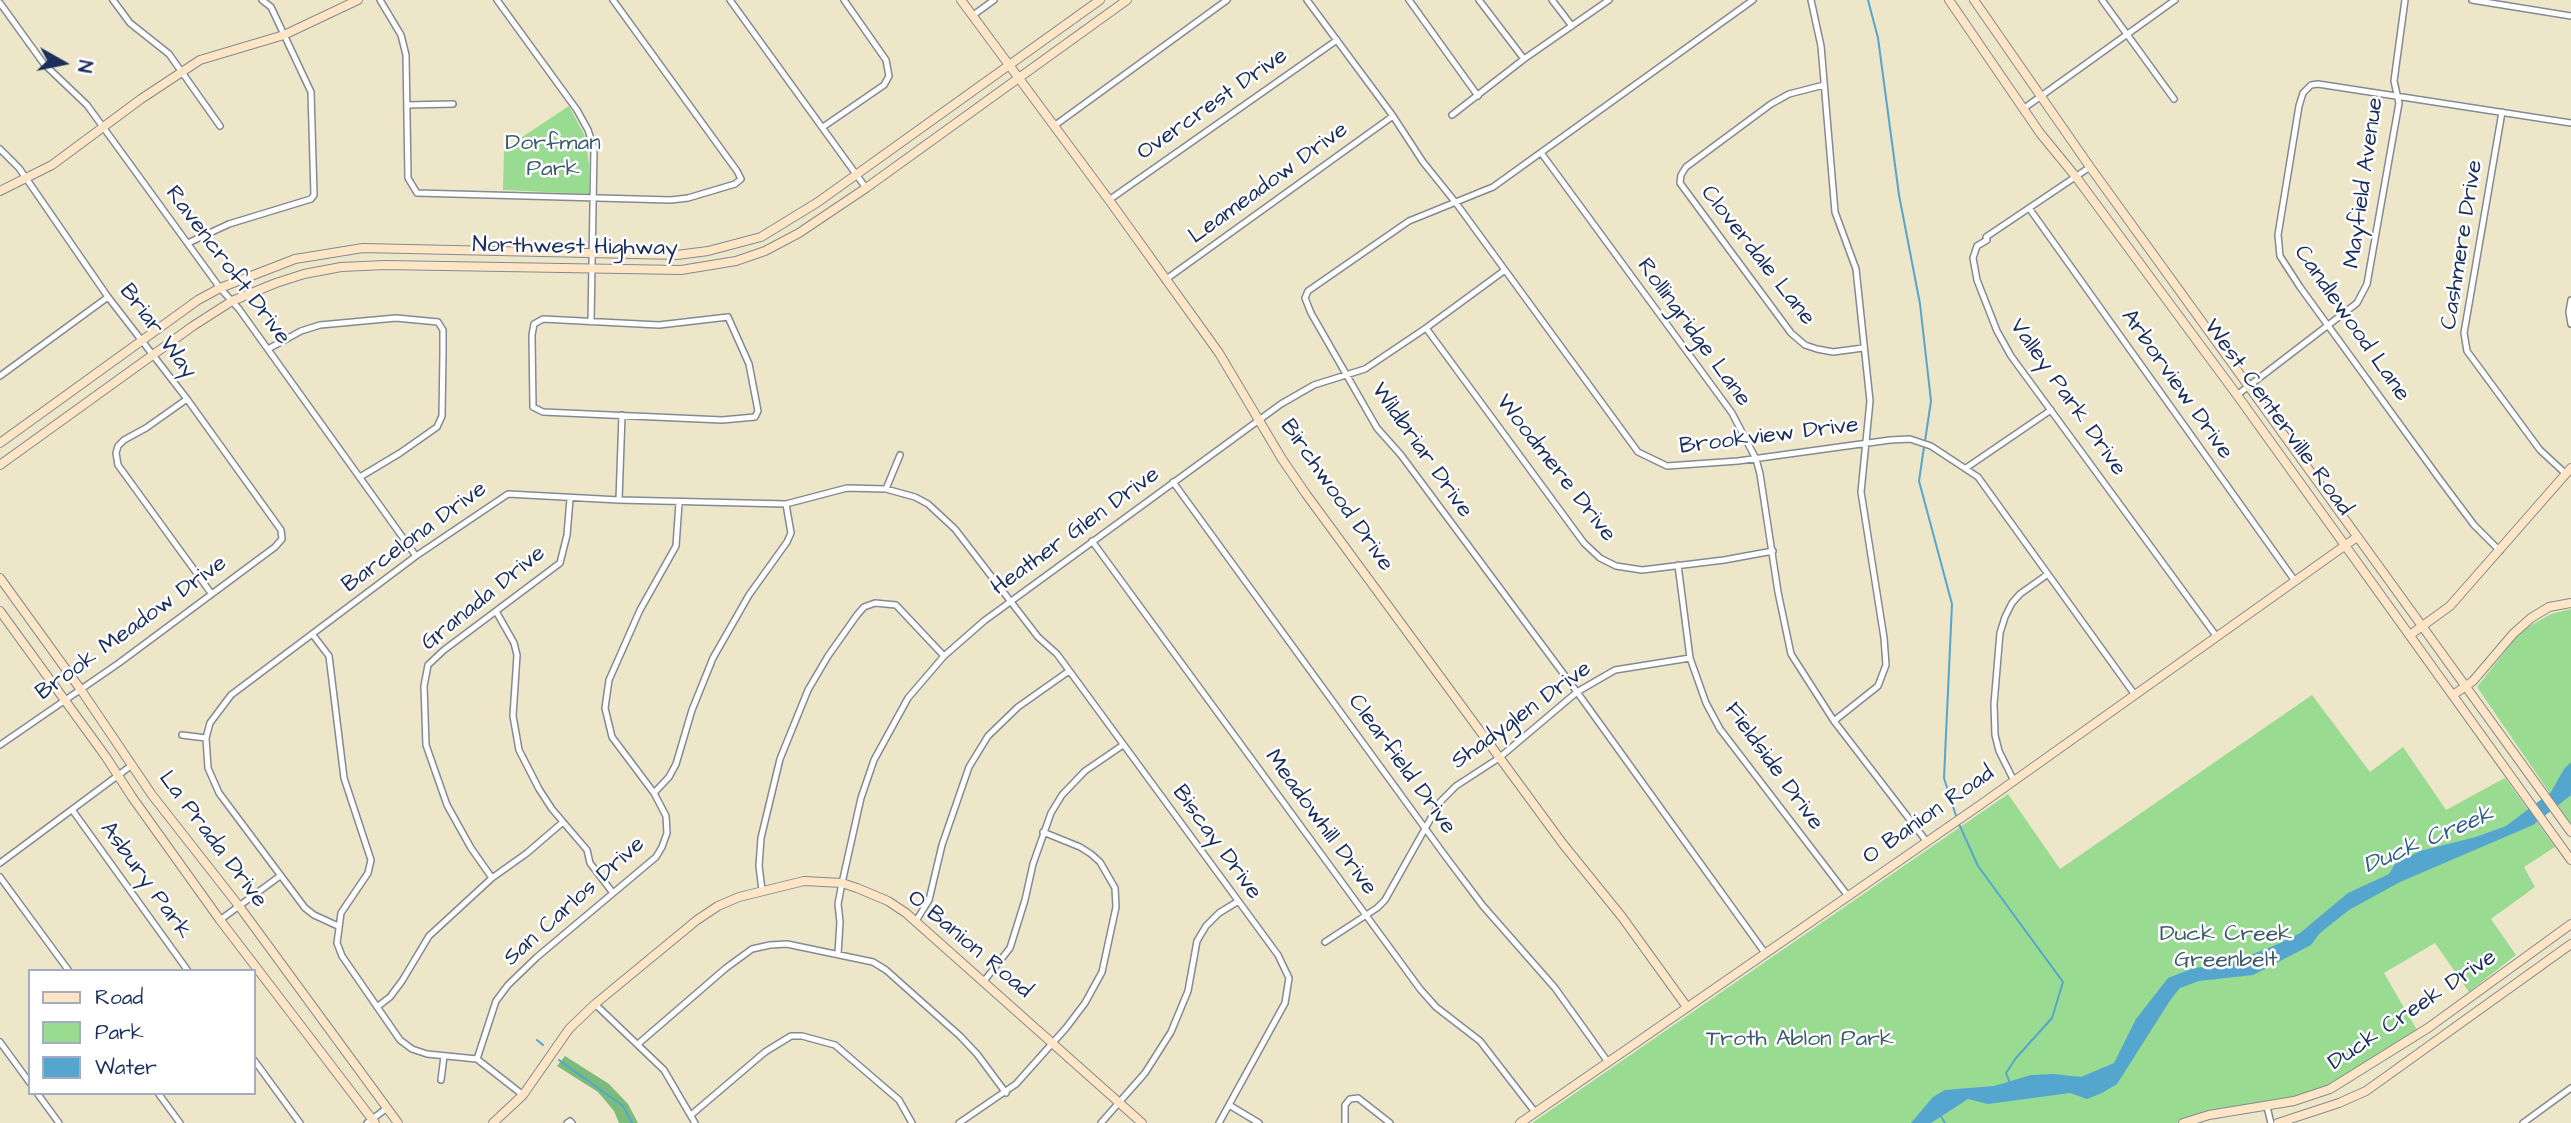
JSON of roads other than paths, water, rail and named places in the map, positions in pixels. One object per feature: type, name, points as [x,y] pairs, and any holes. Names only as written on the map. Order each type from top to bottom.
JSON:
[{"type":"main road","points":[[0,191],[52,165],[181,71],[211,55],[284,35],[358,0]]},
{"type":"main road","name":"Birchwood Drive","points":[[961,0],[1219,354],[1306,494],[1499,758],[1622,917],[1687,1007]]},
{"type":"main road","name":"Northwest Highway","points":[[0,443],[198,300],[220,288],[295,259],[347,249],[388,248],[677,255],[732,246],[761,236],[796,217],[856,176],[1100,0]]},
{"type":"main road","name":"Northwest Highway","points":[[0,465],[232,301],[304,274],[360,265],[681,270],[736,261],[784,242],[866,188],[1127,0]]},
{"type":"main road","name":"West Centerville Road","points":[[1949,0],[2023,109],[2237,395],[2571,860]]},
{"type":"main road","name":"West Centerville Road","points":[[1974,0],[2090,167],[2569,829]]},
{"type":"main road","points":[[2410,635],[2450,606],[2569,471]]},
{"type":"main road","name":"O Banion Road","points":[[1520,1123],[1980,805],[2357,537]]},
{"type":"main road","name":"La Prada Drive","points":[[0,578],[132,765],[398,1123]]},
{"type":"main road","points":[[2453,695],[2466,686],[2522,625],[2549,607],[2571,603]]},
{"type":"main road","name":"La Prada Drive","points":[[0,611],[220,920],[372,1122]]},
{"type":"main road","points":[[12,626],[27,615]]},
{"type":"main road","name":"O Banion Road","points":[[493,1123],[523,1095],[569,1029],[594,1004],[697,920],[718,906],[798,881],[842,883],[888,901],[916,920],[1143,1123]]},
{"type":"main road","name":"Duck Creek Drive","points":[[2183,1123],[2209,1115],[2294,1101],[2330,1089],[2428,1028],[2571,924]]},
{"type":"main road","name":"Duck Creek Drive","points":[[2278,1123],[2366,1091],[2571,944]]},
{"type":"main road","points":[[2512,967],[2522,979]]},
{"type":"main road","points":[[2428,1028],[2436,1041]]},
{"type":"street","points":[[113,0],[130,23],[169,54],[220,126]]},
{"type":"street","points":[[188,243],[229,224],[311,199],[314,195],[312,92],[271,7],[262,0]]},
{"type":"street","points":[[380,0],[404,42],[408,178],[417,193],[645,201],[688,198],[720,189],[741,179],[613,0]]},
{"type":"street","points":[[497,0],[577,110],[594,149],[592,321]]},
{"type":"street","points":[[730,0],[866,188]]},
{"type":"street","points":[[823,127],[884,85],[889,76],[886,60],[844,0]]},
{"type":"street","points":[[972,16],[994,0]]},
{"type":"street","points":[[1054,125],[1227,0]]},
{"type":"street","name":"Brookview Drive","points":[[1307,0],[1393,116],[1423,162],[1638,452],[1667,466],[1910,439],[1931,446],[1978,477],[2135,695]]},
{"type":"street","points":[[1409,0],[1478,96]]},
{"type":"street","points":[[1479,0],[1524,59]]},
{"type":"street","points":[[1552,0],[1572,26]]},
{"type":"street","points":[[1452,115],[1524,59],[1609,0]]},
{"type":"street","name":"Wildbriar Drive","points":[[1753,0],[1493,187],[1409,221],[1308,291],[1306,304],[1377,428],[1401,455],[1577,692],[1765,953]]},
{"type":"street","points":[[1811,0],[1821,46],[1835,212],[1856,269],[1870,401],[1861,492],[1886,665],[1878,686],[1834,721]]},
{"type":"street","points":[[2102,0],[2174,99]]},
{"type":"street","points":[[2023,109],[2175,0]]},
{"type":"street","name":"Mayfield Avenue","points":[[2237,395],[2357,303],[2370,277],[2399,103],[2394,81],[2405,0]]},
{"type":"street","points":[[2472,0],[2571,16]]},
{"type":"street","name":"Ravencroft Drive","points":[[0,4],[44,64],[86,104],[220,288],[268,349],[416,556]]},
{"type":"street","name":"Overcrest Drive","points":[[1109,200],[1337,40]]},
{"type":"street","name":"Candlewood Lane","points":[[2398,95],[2318,84],[2311,85],[2303,93],[2277,246],[2280,256],[2300,288],[2474,525],[2500,551]]},
{"type":"street","name":"Cloverdale Lane","points":[[1824,85],[1789,94],[1771,104],[1686,167],[1680,184],[1791,333],[1805,345],[1817,349],[1832,352],[1863,348]]},
{"type":"street","points":[[2398,95],[2571,123]]},
{"type":"street","points":[[407,105],[453,104]]},
{"type":"street","name":"Cashmere Drive","points":[[2502,112],[2464,333],[2467,351],[2540,450],[2569,471]]},
{"type":"street","name":"Leameadow Drive","points":[[1165,280],[1393,116]]},
{"type":"street","name":"Briar Way","points":[[0,149],[19,168],[108,297],[187,399],[281,530],[282,539]]},
{"type":"street","name":"Rollingridge Lane","points":[[1542,154],[1732,413],[1756,458],[1791,654],[1834,721],[1927,842]]},
{"type":"street","name":"Valley Park Drive","points":[[2090,167],[1986,237],[1987,240],[1977,246],[1973,258],[1974,270],[1997,331],[2011,356],[2217,637]]},
{"type":"street","name":"Arborview Drive","points":[[2029,208],[2295,582]]},
{"type":"street","name":"Heather Glen Drive","points":[[838,954],[838,904],[861,798],[882,743],[908,698],[944,656],[984,621],[1281,404],[1314,385],[1365,369],[1505,270]]},
{"type":"street","points":[[0,376],[108,297]]},
{"type":"street","points":[[2571,300],[2571,324]]},
{"type":"street","points":[[729,317],[749,365],[758,411],[755,417],[722,419],[543,412],[533,407],[534,324],[543,319],[592,321],[659,325],[729,317]]},
{"type":"street","points":[[268,349],[320,324],[396,318],[438,322],[443,330],[442,416],[437,427],[360,477]]},
{"type":"street","name":"Woodmere Drive","points":[[1426,328],[1584,543],[1600,558],[1616,566],[1642,569],[1724,560],[1773,551]]},
{"type":"street","points":[[187,399],[124,440],[116,453],[118,464],[211,593]]},
{"type":"street","points":[[1966,468],[2051,410]]},
{"type":"street","points":[[619,500],[622,415]]},
{"type":"street","points":[[886,489],[900,455]]},
{"type":"street","name":"Clearfield Drive","points":[[1173,482],[1483,906],[1555,988],[1608,1062]]},
{"type":"street","name":"Barcelona Drive","points":[[206,737],[210,723],[230,695],[416,556],[508,494],[679,503],[786,504],[847,488],[886,489],[915,497],[940,513],[1012,602]]},
{"type":"street","name":"Granada Drive","points":[[492,878],[457,826],[426,745],[424,686],[428,665],[560,563],[567,535],[570,499]]},
{"type":"street","name":"San Carlos Drive","points":[[477,1059],[496,1002],[508,985],[656,857],[662,847],[667,832],[666,816],[654,793],[612,737],[605,708],[609,680],[640,610],[676,546],[679,503]]},
{"type":"street","points":[[654,793],[669,778],[676,764],[692,710],[713,658],[749,595],[787,542],[791,533],[786,504]]},
{"type":"street","name":"Brook Meadow Drive","points":[[0,745],[81,690],[275,547],[282,539]]},
{"type":"street","name":"Meadowhill Drive","points":[[1092,541],[1420,989],[1436,1007],[1480,1041],[1535,1112]]},
{"type":"street","name":"Fieldside Drive","points":[[1678,565],[1690,658],[1706,703],[1720,729],[1848,897]]},
{"type":"street","points":[[2014,781],[1999,751],[1995,735],[1994,704],[2000,633],[2012,603],[2048,574]]},
{"type":"street","name":"Biscay Drive","points":[[1012,602],[1038,637],[1057,654],[1278,955],[1289,978],[1278,1018],[1219,1123]]},
{"type":"street","points":[[762,891],[759,866],[761,838],[780,759],[808,690],[857,615],[864,607],[875,603],[897,605],[944,656]]},
{"type":"street","points":[[497,613],[514,643],[517,655],[513,716],[519,750],[539,789],[587,850],[590,863],[613,893]]},
{"type":"street","points":[[313,635],[329,656],[344,778],[371,860],[368,873],[345,904],[338,926],[337,943],[342,956],[400,1040],[427,1055],[477,1059],[523,1095]]},
{"type":"street","name":"Shadyglen Drive","points":[[1325,942],[1366,916],[1385,900],[1446,795],[1456,786],[1499,758],[1577,692],[1615,670],[1690,658]]},
{"type":"street","points":[[916,920],[929,900],[942,845],[969,767],[988,736],[1018,707],[1069,671]]},
{"type":"street","points":[[181,735],[206,737],[208,768],[219,793],[305,908],[338,926]]},
{"type":"street","points":[[984,981],[1010,948],[1043,832],[1062,795],[1085,771],[1123,745]]},
{"type":"street","points":[[0,863],[132,765]]},
{"type":"street","name":"Asbury Park","points":[[73,811],[187,969]]},
{"type":"street","points":[[377,1007],[390,997],[402,981],[429,936],[492,878],[563,822]]},
{"type":"street","points":[[959,1123],[1006,1093],[1085,1003],[1102,972],[1116,896],[1110,878],[1091,854],[1043,832]]},
{"type":"street","points":[[220,920],[280,876]]},
{"type":"street","points":[[0,877],[68,969]]},
{"type":"street","points":[[1101,1123],[1145,1073],[1176,1021],[1188,991],[1197,941],[1206,926],[1219,913],[1237,902]]},
{"type":"street","points":[[638,1044],[752,949],[770,944],[787,944],[873,962],[886,970],[960,1036],[1006,1093]]},
{"type":"street","points":[[594,1004],[664,1070],[695,1123]]},
{"type":"street","points":[[691,1115],[765,1052],[792,1036],[802,1036],[835,1045],[899,1100],[912,1123]]},
{"type":"street","points":[[0,1042],[28,1080]]},
{"type":"street","points":[[441,1080],[444,1056]]},
{"type":"street","points":[[256,1063],[300,1123]]},
{"type":"street","points":[[2522,1123],[2571,1088]]},
{"type":"street","points":[[38,1095],[59,1123]]},
{"type":"street","points":[[159,1095],[180,1123]]},
{"type":"street","points":[[1345,1123],[1345,1105],[1350,1099],[1358,1098],[1390,1123]]},
{"type":"street","points":[[1229,1105],[1259,1123]]},
{"type":"street","points":[[2267,1107],[2271,1123]]},
{"type":"street","points":[[372,1122],[387,1108]]},
{"type":"water","points":[[2571,762],[2571,795],[2533,825],[2400,882],[2349,910],[2320,933],[2311,945],[2253,975],[2199,981],[2180,988],[2117,1084],[2102,1093],[2087,1099],[2070,1093],[1988,1104],[1968,1099],[1931,1123],[1911,1123],[1933,1097],[1945,1090],[1994,1086],[2031,1075],[2081,1077],[2114,1063],[2136,1019],[2168,978],[2194,968],[2228,964],[2278,944],[2300,933],[2348,893],[2389,874],[2395,864],[2420,851],[2476,837],[2506,826],[2551,792]]},
{"type":"waterway","points":[[1868,0],[1878,38],[1899,195],[1920,304],[1931,401],[1925,441]]},
{"type":"waterway","points":[[1924,447],[1919,481],[1952,604],[1944,778],[1957,819]]},
{"type":"waterway","points":[[1959,824],[1978,866],[2063,982],[2052,1018],[2006,1073],[2010,1083]]},
{"type":"waterway","points":[[537,1040],[543,1045]]},
{"type":"waterway","points":[[559,1060],[623,1106],[632,1123]]},
{"type":"waterway","points":[[1940,1115],[1945,1123]]},
{"type":"park label","name":"Dorfman Park","points":[[553,157]]},
{"type":"park label","name":"Duck Creek Greenbelt","points":[[2226,948]]},
{"type":"park label","name":"Troth Ablon Park","points":[[1800,1040]]},
{"type":"water label","name":"Duck Creek","points":[[2429,841]]}]
